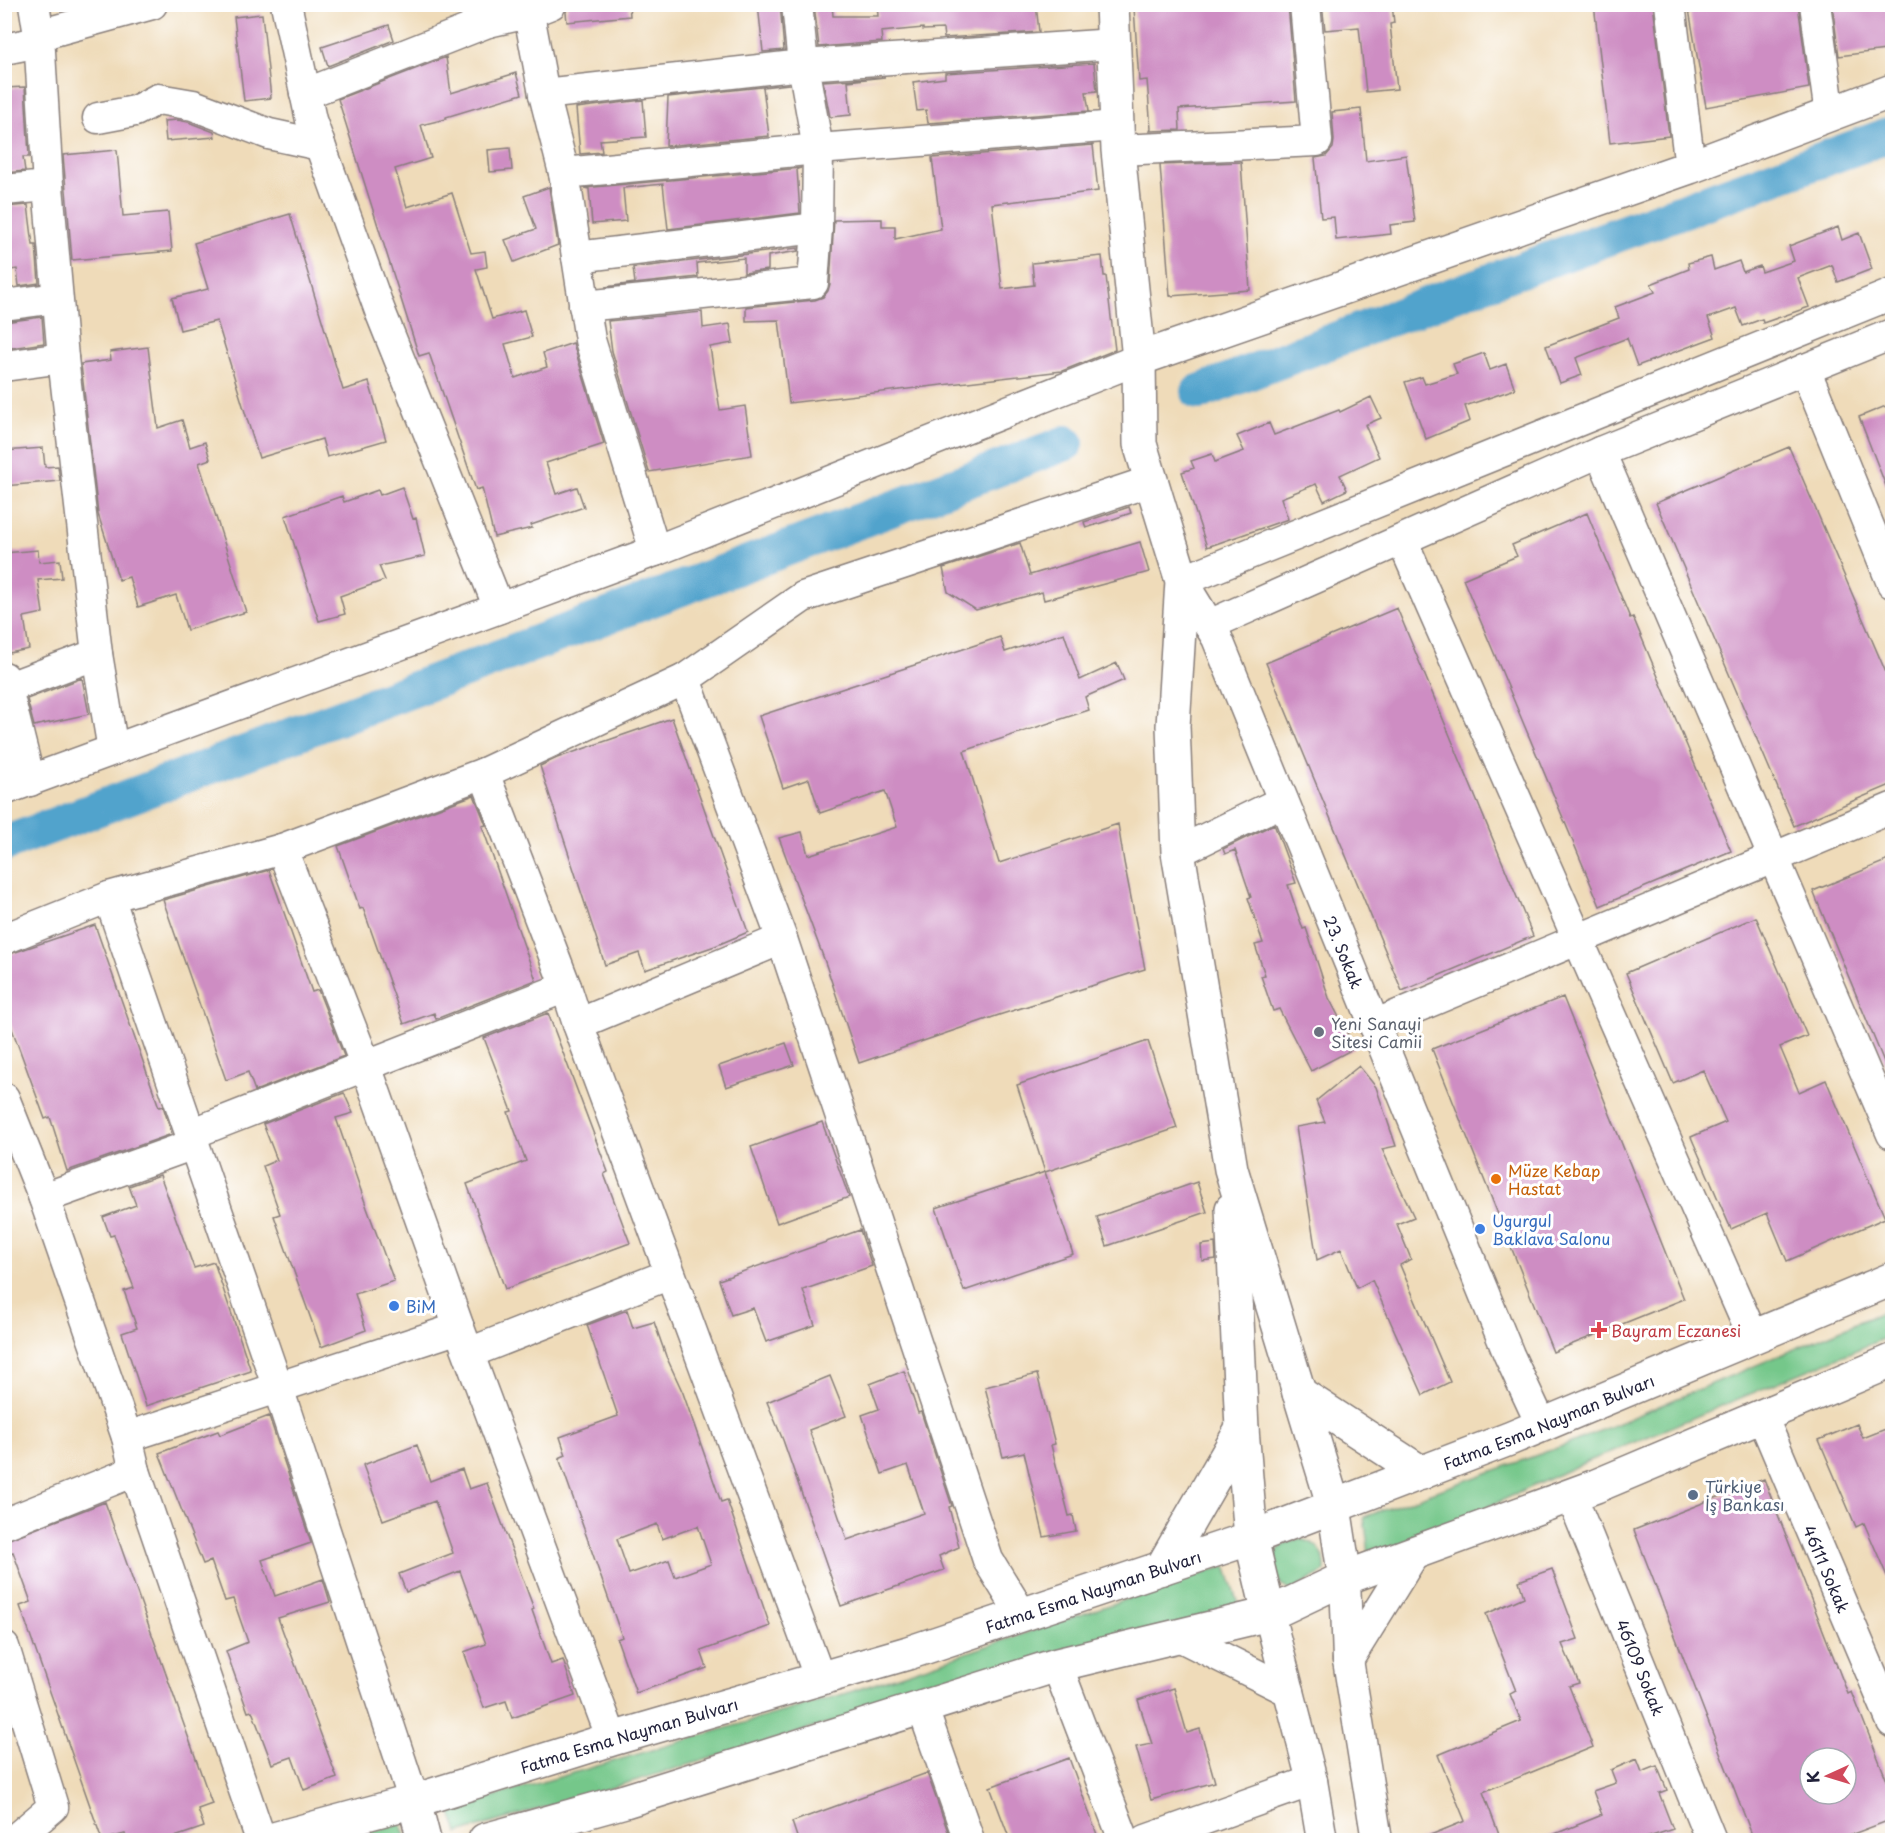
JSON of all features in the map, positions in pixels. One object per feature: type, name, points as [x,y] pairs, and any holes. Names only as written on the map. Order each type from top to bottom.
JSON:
[{"type":"main road","points":[[1112,4],[1118,138],[1139,359],[1140,444],[1182,581],[1173,726],[1178,852],[1231,1168],[1242,1429],[1251,1538],[1269,1614]]},
{"type":"main road","points":[[1139,359],[1690,167],[1893,91]]},
{"type":"main road","points":[[1231,1168],[1334,1507],[1345,1578]]},
{"type":"main road","name":"Fatma Esma Nayman Bulvarı","points":[[270,1840],[414,1801],[612,1739],[908,1653],[1251,1538],[1542,1426],[1893,1279]]},
{"type":"main road","points":[[485,1840],[625,1801],[1057,1665],[1269,1614],[1345,1578],[1571,1494],[1893,1361]]},
{"type":"main road","points":[[1299,1393],[1422,1473]]},
{"type":"main road","points":[[1161,1568],[1242,1429]]},
{"type":"main road","points":[[414,1801],[424,1840]]},
{"type":"street","points":[[34,4],[39,39],[48,186],[63,358],[97,654],[113,750]]},
{"type":"street","points":[[4,49],[152,4]]},
{"type":"street","points":[[286,4],[311,120],[380,310],[500,608]]},
{"type":"street","points":[[584,306],[813,283],[817,228],[818,149],[802,65],[797,4]]},
{"type":"street","points":[[564,173],[818,149],[1118,138],[1317,141],[1305,4]]},
{"type":"street","points":[[1670,4],[1690,167]]},
{"type":"street","points":[[1815,4],[1830,115]]},
{"type":"street","points":[[305,93],[481,13],[535,7],[544,94],[564,173],[590,340],[655,551]]},
{"type":"street","points":[[544,94],[802,65],[1114,44]]},
{"type":"street","points":[[98,118],[135,111],[158,99],[193,105],[269,134],[320,145]]},
{"type":"street","points":[[4,190],[48,186]]},
{"type":"street","points":[[577,257],[817,228]]},
{"type":"street","points":[[1182,581],[1893,294]]},
{"type":"street","points":[[4,305],[57,298]]},
{"type":"street","points":[[1209,625],[1600,452],[1893,334]]},
{"type":"street","points":[[4,366],[63,358]]},
{"type":"street","points":[[97,654],[5,685],[17,785],[655,551],[1139,359]]},
{"type":"street","points":[[1806,369],[1893,583]]},
{"type":"street","points":[[1600,452],[1893,1134]]},
{"type":"street","points":[[4,939],[109,897],[282,849],[484,773],[685,679],[803,597],[1151,481]]},
{"type":"street","points":[[1402,540],[1753,1337]]},
{"type":"street","name":"23. Sokak","points":[[1182,581],[1217,638],[1509,1355],[1542,1426]]},
{"type":"street","points":[[685,679],[782,939],[988,1560],[1022,1615]]},
{"type":"street","points":[[484,773],[566,987],[820,1679]]},
{"type":"street","points":[[1178,852],[1283,801]]},
{"type":"street","points":[[1374,1025],[1893,808]]},
{"type":"street","points":[[282,849],[366,1066],[464,1341],[612,1739]]},
{"type":"street","points":[[109,897],[278,1388],[414,1801]]},
{"type":"street","points":[[578,1024],[782,939]]},
{"type":"street","points":[[44,1198],[566,987]]},
{"type":"street","points":[[4,1098],[44,1198],[127,1437],[135,1471],[261,1840]]},
{"type":"street","points":[[127,1437],[278,1388],[464,1341],[670,1275]]},
{"type":"street","name":"46111 Sokak","points":[[1761,1416],[1893,1722]]},
{"type":"street","points":[[4,1524],[135,1471]]},
{"type":"street","name":"46109 Sokak","points":[[1571,1494],[1712,1840]]},
{"type":"street","points":[[1348,1660],[1416,1552]]},
{"type":"street","points":[[1345,1578],[1348,1660],[1377,1840]]},
{"type":"street","points":[[1269,1614],[1312,1781],[1322,1840]]},
{"type":"street","points":[[1179,1636],[1289,1691]]},
{"type":"street","points":[[4,1647],[53,1808],[14,1840]]},
{"type":"street","points":[[1057,1665],[1124,1840]]},
{"type":"street","points":[[922,1709],[969,1840]]},
{"type":"street","points":[[1146,1840],[1312,1781]]},
{"type":"green space","points":[[1892,1308],[1892,1335],[1577,1466],[1370,1561],[1364,1517],[1571,1443]]},
{"type":"green space","points":[[1300,1539],[1306,1540],[1319,1549],[1324,1559],[1325,1571],[1291,1591],[1276,1578],[1273,1561],[1281,1547]]},
{"type":"green space","points":[[1226,1566],[1241,1610],[854,1716],[458,1833],[450,1809],[847,1693]]},
{"type":"green space","points":[[401,1823],[406,1840],[343,1840]]},
{"type":"building","points":[[568,4],[629,4],[630,16],[567,22]]},
{"type":"building","points":[[758,4],[780,4],[784,50],[763,52]]},
{"type":"building","points":[[814,4],[832,4],[833,16],[878,16],[877,4],[908,4],[908,10],[958,8],[958,4],[1036,4],[1039,32],[944,38],[943,29],[923,30],[923,28],[881,32],[882,42],[819,47]]},
{"type":"building","points":[[1176,4],[1288,4],[1296,101],[1179,109],[1180,130],[1150,131],[1147,80],[1139,81],[1134,8]]},
{"type":"building","points":[[1322,4],[1392,4],[1394,23],[1390,24],[1397,89],[1366,92],[1359,27],[1325,30]]},
{"type":"building","points":[[1594,4],[1653,4],[1669,136],[1610,143]]},
{"type":"building","points":[[1688,4],[1798,4],[1809,88],[1706,107]]},
{"type":"building","points":[[1832,4],[1887,4],[1893,49],[1839,56]]},
{"type":"building","points":[[262,14],[271,98],[244,101],[234,17]]},
{"type":"building","points":[[389,25],[394,40],[328,66],[322,47]]},
{"type":"building","points":[[446,57],[451,93],[516,73],[522,94],[421,125],[431,158],[395,169],[407,207],[452,193],[471,253],[485,251],[487,267],[476,269],[492,319],[524,310],[532,337],[505,344],[515,378],[547,367],[543,353],[573,343],[604,444],[546,463],[556,494],[577,487],[584,507],[531,525],[532,528],[494,537],[482,488],[476,490],[429,353],[419,356],[338,99]]},
{"type":"building","points":[[1094,63],[1097,91],[1086,92],[1089,111],[928,123],[926,110],[917,111],[913,82],[945,78],[945,73]]},
{"type":"building","points":[[885,77],[848,81],[851,115],[830,117],[823,81]]},
{"type":"building","points":[[789,84],[763,87],[769,136],[666,146],[668,97]]},
{"type":"building","points":[[25,87],[29,157],[23,157],[25,171],[4,173],[4,88]]},
{"type":"building","points":[[643,100],[646,137],[600,140],[602,152],[580,154],[576,108]]},
{"type":"building","points":[[1361,109],[1366,161],[1406,155],[1415,222],[1390,225],[1391,234],[1336,240],[1334,217],[1321,218],[1315,158],[1326,156],[1333,148],[1332,112]]},
{"type":"building","points":[[178,120],[214,132],[215,137],[166,141],[164,121]]},
{"type":"building","points":[[1093,145],[1098,191],[992,204],[1002,289],[1034,285],[1032,263],[1102,256],[1115,350],[1062,371],[789,403],[779,320],[746,321],[746,307],[815,300],[823,297],[830,284],[834,220],[882,219],[882,226],[895,226],[895,239],[941,229],[932,158]]},
{"type":"building","points":[[510,148],[512,170],[490,172],[488,150]]},
{"type":"building","points":[[117,150],[123,216],[168,212],[172,251],[72,260],[63,155]]},
{"type":"building","points":[[1241,162],[1250,290],[1170,296],[1160,165]]},
{"type":"building","points":[[801,168],[797,169],[800,213],[668,229],[663,184],[623,188],[626,221],[592,224],[589,189],[584,188]]},
{"type":"building","points":[[549,187],[558,245],[514,262],[505,240],[536,229],[524,196]]},
{"type":"building","points":[[28,205],[33,245],[36,245],[39,283],[19,286],[17,269],[4,271],[4,207]]},
{"type":"building","points":[[290,214],[343,390],[369,382],[386,440],[327,457],[322,439],[259,458],[217,321],[180,330],[172,298],[208,289],[194,243]]},
{"type":"building","points":[[1838,227],[1842,240],[1859,233],[1872,269],[1838,282],[1832,265],[1798,278],[1809,307],[1763,323],[1762,319],[1743,326],[1736,308],[1708,318],[1715,337],[1637,366],[1627,338],[1576,358],[1582,375],[1560,383],[1546,346],[1619,318],[1615,307],[1655,292],[1651,284],[1689,269],[1688,263],[1711,257],[1714,270],[1739,261],[1743,272],[1760,266],[1762,272],[1794,261],[1789,246]]},
{"type":"building","points":[[798,248],[798,251],[768,256],[768,270],[744,273],[744,258],[697,263],[698,277],[605,287],[635,283],[633,268]]},
{"type":"building","points":[[702,312],[703,328],[730,324],[733,343],[710,347],[720,410],[745,406],[752,455],[649,472],[612,351],[608,321]]},
{"type":"building","points":[[42,317],[44,343],[4,349],[4,322]]},
{"type":"building","points":[[148,347],[158,428],[182,420],[190,447],[205,442],[210,459],[199,463],[246,612],[187,630],[176,595],[138,607],[129,577],[119,580],[98,514],[81,364],[111,360],[110,352]]},
{"type":"building","points":[[1484,353],[1490,370],[1506,364],[1515,389],[1465,406],[1470,421],[1426,439],[1405,382],[1422,377],[1425,384],[1457,374],[1453,364]]},
{"type":"building","points":[[1371,397],[1381,418],[1365,425],[1379,457],[1340,475],[1347,490],[1324,501],[1316,484],[1281,498],[1288,519],[1207,547],[1182,472],[1194,468],[1191,461],[1212,454],[1215,462],[1244,451],[1237,436],[1269,423],[1274,435],[1339,410],[1340,412]]},
{"type":"building","points":[[1893,403],[1893,499],[1891,499],[1859,417]]},
{"type":"building","points":[[1789,447],[1893,689],[1893,784],[1794,826],[1656,503]]},
{"type":"building","points":[[43,448],[45,467],[58,466],[60,481],[4,486],[4,451]]},
{"type":"building","points":[[402,487],[413,519],[416,518],[425,556],[379,566],[385,580],[340,596],[345,614],[319,621],[285,516],[342,496],[344,502],[378,490],[380,495]]},
{"type":"building","points":[[1129,507],[1131,513],[1086,528],[1084,522]]},
{"type":"building","points":[[1587,513],[1731,851],[1600,906],[1463,579],[1517,556],[1512,545]]},
{"type":"building","points":[[1140,542],[1149,572],[1044,600],[1042,592],[976,610],[948,592],[943,568],[1020,543],[1030,575]]},
{"type":"building","points":[[38,550],[39,562],[60,560],[62,578],[38,580],[43,613],[24,617],[29,649],[9,653],[4,615],[4,553]]},
{"type":"building","points":[[1397,608],[1533,936],[1402,991],[1266,663]]},
{"type":"building","points":[[1064,633],[1080,680],[1117,663],[1124,680],[1085,697],[1089,710],[964,751],[999,863],[1118,824],[1145,969],[999,1015],[859,1063],[824,959],[779,838],[802,832],[808,855],[897,827],[885,791],[820,813],[809,779],[783,788],[759,716],[1000,637],[1005,652]]},
{"type":"building","points":[[82,678],[89,714],[34,726],[27,699]]},
{"type":"building","points":[[672,718],[748,932],[645,970],[639,953],[605,965],[540,766]]},
{"type":"building","points":[[474,795],[486,825],[482,826],[536,980],[436,1019],[434,1013],[404,1024],[363,908],[360,909],[338,846]]},
{"type":"building","points":[[1274,824],[1296,883],[1288,885],[1303,929],[1306,928],[1329,998],[1355,1048],[1311,1071],[1279,1009],[1273,1011],[1261,976],[1265,975],[1255,945],[1263,943],[1248,898],[1251,897],[1235,850],[1225,854],[1223,849]]},
{"type":"building","points":[[1893,858],[1893,1081],[1892,1081],[1813,891]]},
{"type":"building","points":[[269,870],[312,992],[318,990],[344,1056],[255,1091],[248,1072],[226,1080],[163,900]]},
{"type":"building","points":[[1756,917],[1807,1036],[1780,1047],[1799,1092],[1826,1080],[1885,1218],[1787,1261],[1767,1213],[1731,1229],[1691,1137],[1726,1122],[1703,1070],[1673,1083],[1626,973]]},
{"type":"building","points":[[95,925],[159,1107],[163,1106],[172,1134],[67,1171],[50,1117],[45,1119],[4,1007],[4,956]]},
{"type":"building","points":[[1563,997],[1684,1299],[1553,1352],[1432,1049]]},
{"type":"building","points":[[548,1013],[608,1172],[604,1174],[630,1243],[505,1289],[467,1184],[526,1161],[508,1112],[512,1111],[484,1038]]},
{"type":"building","points":[[1148,1041],[1177,1128],[1045,1172],[1017,1085]]},
{"type":"building","points":[[786,1043],[794,1065],[726,1087],[719,1066]]},
{"type":"building","points":[[1359,1066],[1376,1087],[1396,1146],[1382,1149],[1414,1217],[1397,1224],[1411,1259],[1400,1265],[1450,1382],[1423,1395],[1372,1280],[1357,1288],[1341,1249],[1317,1260],[1296,1127],[1325,1122],[1316,1101]]},
{"type":"building","points":[[344,1093],[353,1113],[336,1118],[394,1281],[355,1294],[366,1330],[321,1347],[274,1216],[280,1214],[263,1166],[277,1160],[263,1124]]},
{"type":"building","points":[[822,1122],[849,1197],[777,1223],[751,1147]]},
{"type":"building","points":[[1045,1172],[1073,1254],[964,1291],[936,1208]]},
{"type":"building","points":[[160,1175],[194,1268],[214,1262],[251,1371],[146,1406],[122,1333],[137,1328],[124,1291],[134,1288],[114,1235],[110,1236],[103,1217],[136,1205],[129,1186]]},
{"type":"building","points":[[1197,1182],[1207,1212],[1107,1246],[1097,1217]]},
{"type":"building","points":[[860,1230],[872,1266],[803,1290],[815,1325],[766,1342],[753,1308],[731,1315],[719,1280]]},
{"type":"building","points":[[1215,1243],[1216,1259],[1202,1261],[1201,1245]]},
{"type":"building","points":[[627,1310],[633,1328],[654,1322],[683,1393],[721,1502],[727,1500],[770,1626],[701,1651],[707,1668],[636,1693],[617,1639],[622,1637],[559,1458],[566,1455],[560,1437],[618,1416],[587,1325]],"holes":[[[657,1524],[662,1539],[698,1526],[711,1564],[675,1577],[669,1560],[629,1574],[617,1539]]]},
{"type":"building","points":[[904,1371],[918,1413],[921,1412],[952,1506],[949,1507],[959,1547],[939,1556],[944,1570],[841,1606],[783,1440],[767,1402],[830,1376],[846,1416],[809,1430],[847,1540],[924,1513],[908,1465],[882,1474],[862,1415],[879,1409],[870,1384]]},
{"type":"building","points":[[1037,1374],[1055,1444],[1051,1445],[1069,1516],[1073,1515],[1076,1531],[1044,1537],[1024,1452],[1003,1457],[985,1387]]},
{"type":"building","points":[[269,1416],[311,1543],[262,1560],[275,1596],[323,1579],[330,1602],[278,1618],[337,1778],[304,1790],[292,1757],[272,1764],[252,1711],[248,1712],[226,1651],[248,1642],[233,1599],[225,1601],[211,1561],[203,1564],[159,1453],[218,1431],[220,1435]]},
{"type":"building","points":[[1857,1424],[1863,1438],[1893,1426],[1893,1590],[1864,1523],[1856,1527],[1819,1440]]},
{"type":"building","points":[[417,1445],[430,1481],[462,1469],[469,1489],[487,1483],[534,1609],[532,1610],[551,1664],[563,1660],[575,1696],[512,1718],[506,1701],[484,1708],[464,1652],[486,1644],[460,1571],[406,1592],[399,1574],[453,1553],[435,1501],[383,1520],[363,1465]]},
{"type":"building","points":[[1764,1479],[1848,1694],[1852,1692],[1893,1796],[1893,1819],[1837,1840],[1754,1840],[1634,1530]]},
{"type":"building","points":[[105,1502],[212,1804],[198,1809],[204,1827],[166,1840],[127,1840],[125,1834],[102,1840],[20,1606],[31,1602],[13,1552],[4,1555],[4,1541]]},
{"type":"building","points":[[1552,1569],[1578,1639],[1562,1644],[1579,1683],[1569,1686],[1593,1747],[1483,1792],[1501,1840],[1418,1840],[1465,1821],[1438,1755],[1521,1721],[1510,1694],[1516,1691],[1486,1614],[1524,1597],[1519,1581]]},
{"type":"building","points":[[1174,1688],[1187,1733],[1200,1729],[1215,1782],[1151,1800],[1136,1747],[1152,1744],[1138,1700]]},
{"type":"building","points":[[1069,1758],[1099,1840],[1010,1840],[990,1787]]},
{"type":"building","points":[[1637,1759],[1642,1772],[1657,1766],[1667,1790],[1659,1793],[1673,1829],[1640,1840],[1540,1840],[1602,1815],[1593,1791],[1616,1783],[1611,1770]]},
{"type":"building","points":[[927,1773],[951,1840],[798,1840],[792,1822]]},
{"type":"waterway","points":[[1199,392],[1447,297],[1892,134]]},
{"type":"waterway","points":[[4,844],[1066,443]]},
{"type":"place","name":"Yeni Sanayi Sitesi Camii","points":[[1319,1032]]},
{"type":"place","name":"Müze Kebap Hastat","points":[[1496,1179]]},
{"type":"place","name":"Ugurgul Baklava Salonu","points":[[1480,1229]]},
{"type":"place","name":"BiM","points":[[394,1306]]},
{"type":"place","name":"Bayram Eczanesi","points":[[1599,1330]]},
{"type":"place","name":"Türkiye İş Bankası","points":[[1693,1495]]}]
